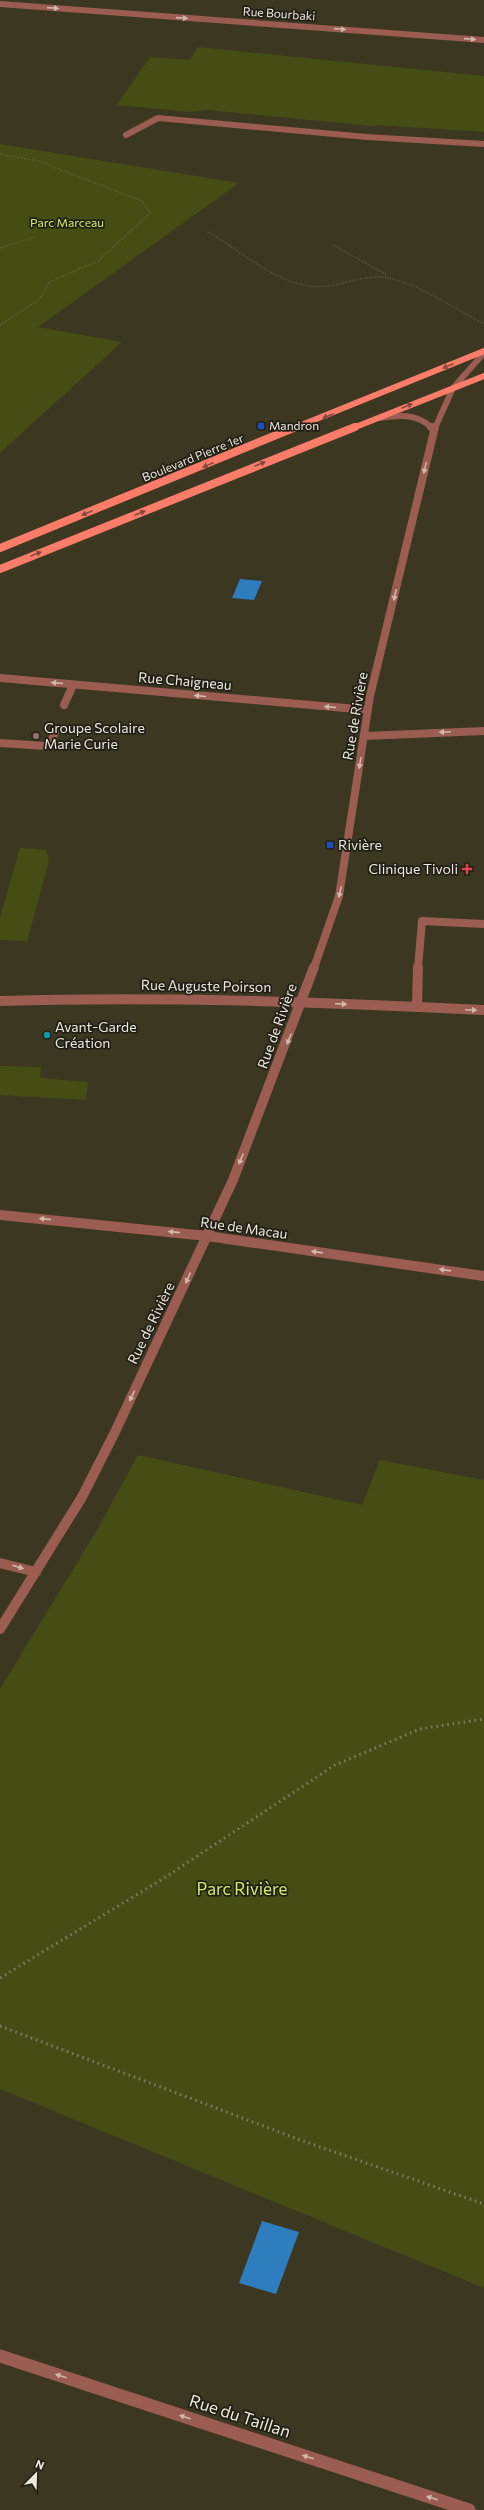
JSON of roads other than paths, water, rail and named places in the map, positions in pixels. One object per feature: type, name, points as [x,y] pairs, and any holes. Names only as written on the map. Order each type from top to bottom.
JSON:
[{"type":"main road","name":"Boulevard Pierre 1er","points":[[0,548],[484,352]]},
{"type":"main road","points":[[0,569],[484,376]]},
{"type":"street","name":"Rue Bourbaki","points":[[0,4],[484,40]]},
{"type":"street","points":[[126,135],[158,118],[367,137],[484,144]]},
{"type":"street","name":"Rue de Rivière","points":[[0,1629],[86,1490],[233,1180],[302,1002],[340,896],[368,710],[434,430],[453,388],[484,352]]},
{"type":"street","points":[[377,418],[395,416],[418,418],[425,421],[434,430]]},
{"type":"street","name":"Rue Chaigneau","points":[[0,678],[368,710]]},
{"type":"street","points":[[64,705],[73,685]]},
{"type":"street","points":[[365,736],[484,731]]},
{"type":"street","points":[[0,743],[46,746],[50,744],[55,732]]},
{"type":"street","points":[[417,1007],[418,955],[422,921],[484,924]]},
{"type":"street","name":"Rue Auguste Poirson","points":[[0,1001],[111,998],[302,1002],[484,1010]]},
{"type":"street","name":"Rue de Macau","points":[[0,1215],[207,1236],[484,1276]]},
{"type":"street","points":[[0,1563],[36,1572]]},
{"type":"street","name":"Rue du Taillan","points":[[0,2356],[469,2510]]},
{"type":"water","points":[[240,579],[262,581],[254,600],[232,598]]},
{"type":"water","points":[[262,2221],[299,2232],[276,2294],[239,2283]]},
{"type":"place","name":"Mandron","points":[[261,426]]},
{"type":"place","name":"Groupe Scolaire Marie Curie","points":[[36,736]]},
{"type":"place","name":"Rivière","points":[[330,845]]},
{"type":"place","name":"Clinique Tivoli","points":[[467,869]]},
{"type":"place","name":"Avant-Garde Création","points":[[47,1035]]},
{"type":"park label","name":"Parc Marceau","points":[[67,223]]},
{"type":"park label","name":"Parc Rivière","points":[[242,1889]]}]
